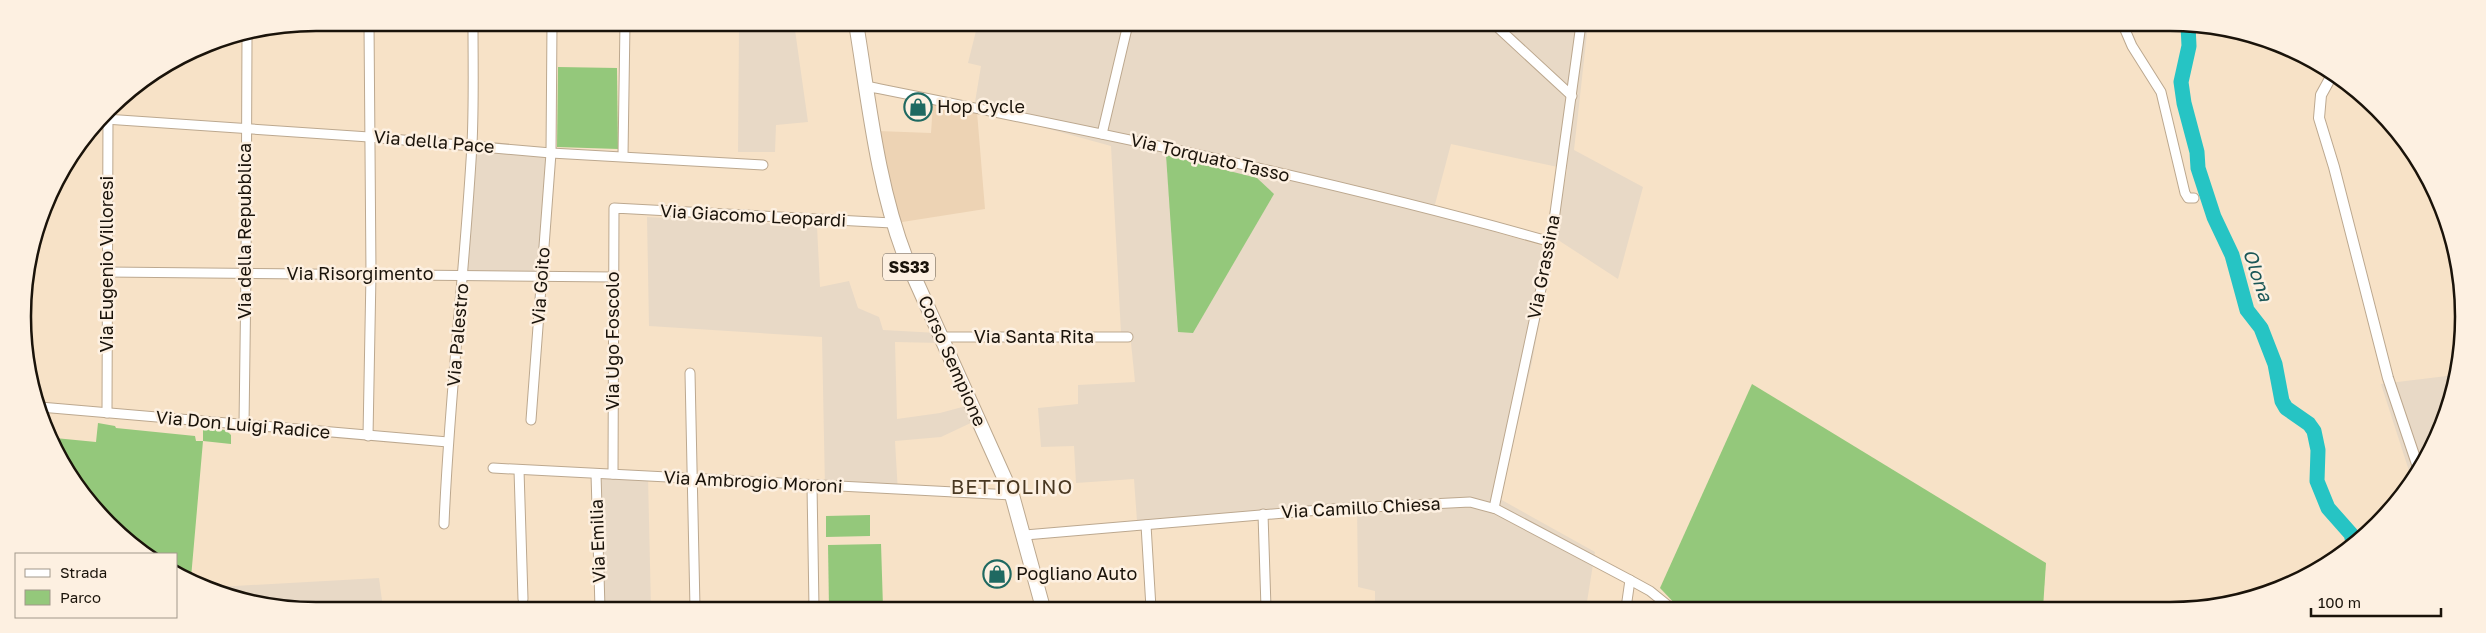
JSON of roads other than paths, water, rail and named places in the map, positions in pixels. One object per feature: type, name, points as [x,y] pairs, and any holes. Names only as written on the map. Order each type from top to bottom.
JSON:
[{"type":"main road","name":"Corso Sempione","points":[[857,31],[878,161],[892,223],[1012,495],[1025,535],[1041,602]]},
{"type":"street","points":[[368,436],[371,274],[369,31]]},
{"type":"street","name":"Via Palestro","points":[[444,524],[448,442],[472,146],[473,31]]},
{"type":"street","name":"Via Goito","points":[[531,420],[551,152],[552,31]]},
{"type":"street","points":[[623,155],[625,31]]},
{"type":"street","points":[[1102,134],[1126,31]]},
{"type":"street","points":[[1502,31],[1572,96]]},
{"type":"street","name":"Via Grassina","points":[[1494,508],[1551,242],[1579,31]]},
{"type":"street","points":[[2126,31],[2132,46],[2161,92],[2185,193],[2188,198],[2194,198]]},
{"type":"street","name":"Via della Repubblica","points":[[244,425],[246,40]]},
{"type":"street","points":[[2329,80],[2321,95],[2319,118],[2334,167],[2388,378],[2416,461]]},
{"type":"street","name":"Via Torquato Tasso","points":[[866,86],[1102,134],[1437,210],[1551,242]]},
{"type":"street","name":"Via della Pace","points":[[113,117],[551,152],[763,165]]},
{"type":"street","name":"Via Eugenio Villoresi","points":[[107,123],[107,413]]},
{"type":"street","name":"Via Giacomo Leopardi","points":[[614,208],[892,223]]},
{"type":"street","name":"Via Ugo Foscolo","points":[[613,474],[614,208]]},
{"type":"street","name":"Via Risorgimento","points":[[107,272],[463,274],[614,277]]},
{"type":"street","name":"Via Santa Rita","points":[[941,337],[1128,337]]},
{"type":"street","points":[[690,374],[695,602]]},
{"type":"street","name":"Via Don Luigi Radice","points":[[46,408],[448,442]]},
{"type":"street","name":"Via Ambrogio Moroni","points":[[493,468],[1012,495]]},
{"type":"street","points":[[519,470],[523,599]]},
{"type":"street","name":"Via Emilia","points":[[596,474],[600,602]]},
{"type":"street","points":[[812,485],[814,602]]},
{"type":"street","name":"Via Camillo Chiesa","points":[[1025,535],[1263,514],[1461,502],[1479,503],[1494,508],[1630,580],[1650,591],[1663,602]]},
{"type":"street","points":[[1263,514],[1266,602]]},
{"type":"street","points":[[1146,525],[1151,602]]},
{"type":"street","points":[[1627,602],[1630,580]]},
{"type":"waterway","name":"Olona","points":[[2188,32],[2189,46],[2181,82],[2184,103],[2197,152],[2198,168],[2214,217],[2232,255],[2247,310],[2261,328],[2275,364],[2282,401],[2286,408],[2309,424],[2314,431],[2318,450],[2317,481],[2328,508],[2352,536]]},
{"type":"place","name":"Hop Cycle","points":[[918,107]]},
{"type":"place","name":"Pogliano Auto","points":[[997,574]]},
{"type":"district","name":"BETTOLINO","points":[[1012,487]]}]
